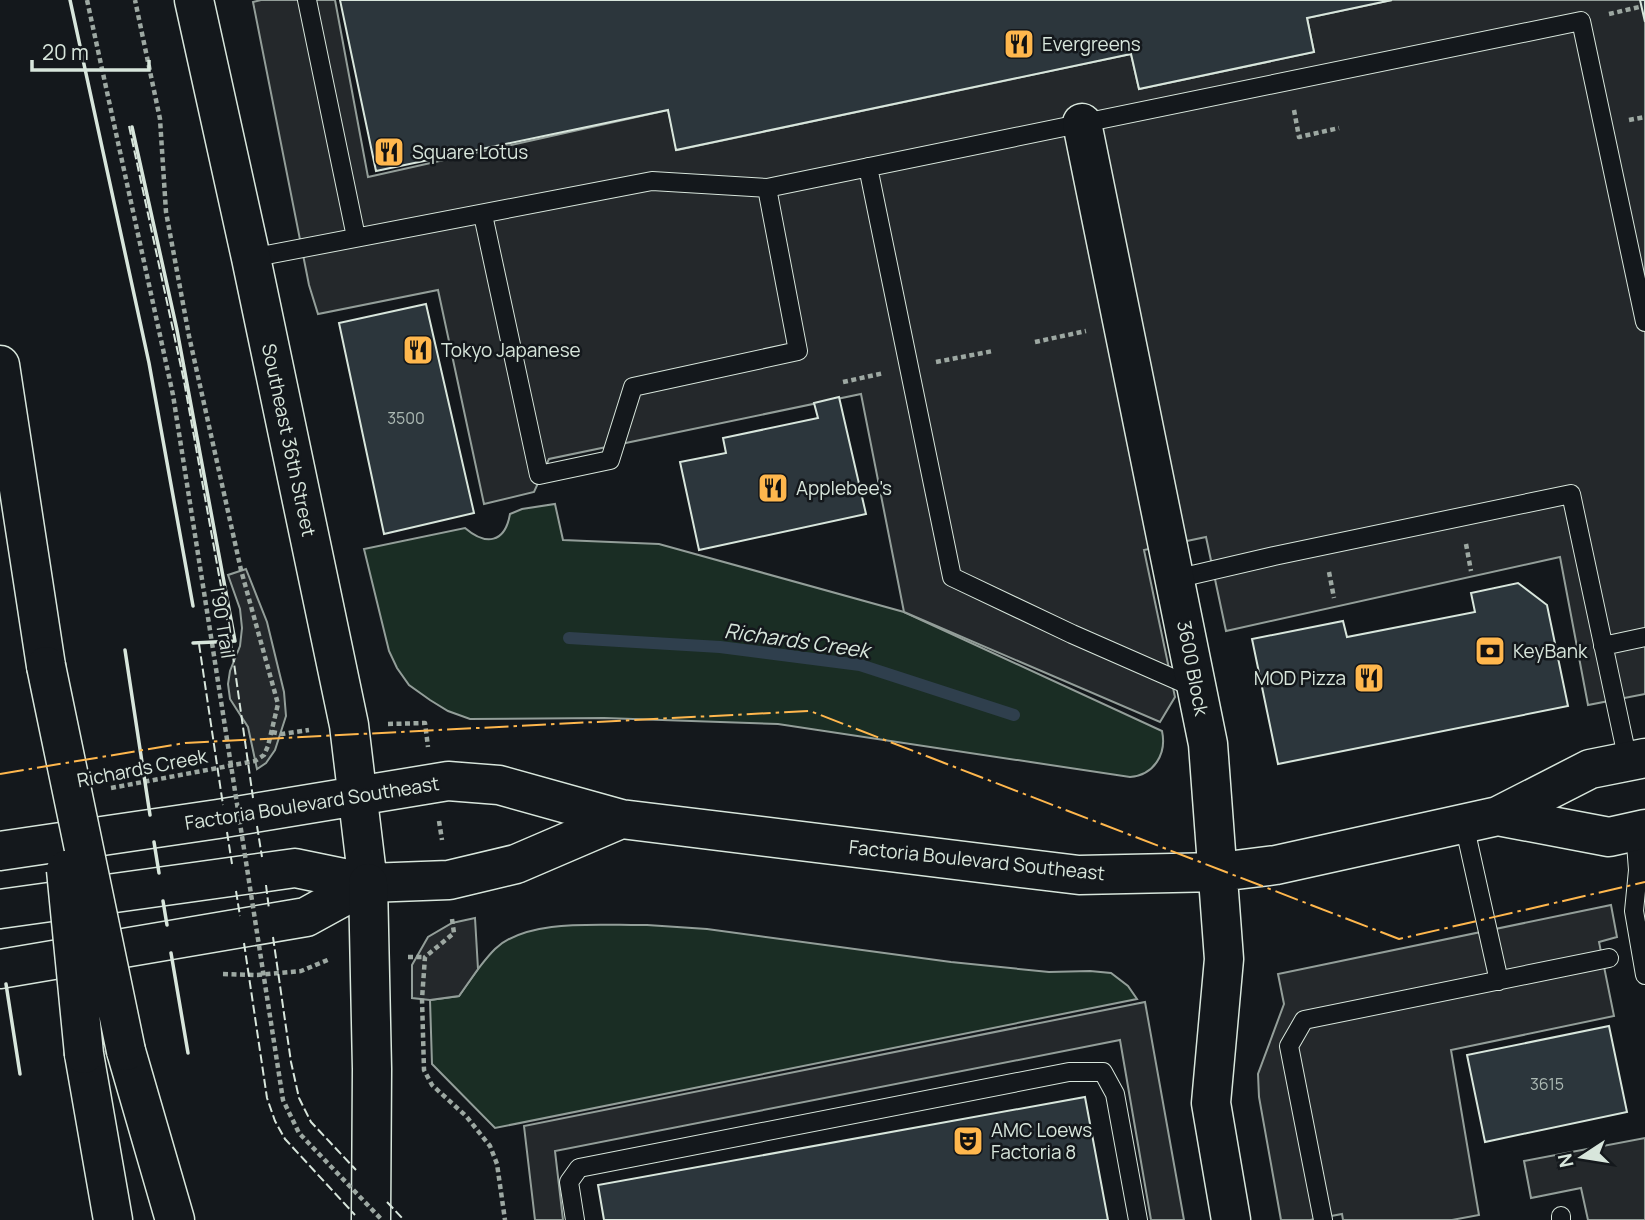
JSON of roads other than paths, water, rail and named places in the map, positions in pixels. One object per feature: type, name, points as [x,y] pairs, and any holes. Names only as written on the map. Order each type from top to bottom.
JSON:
[{"type":"main road","name":"Southeast 36th Street","points":[[194,0],[349,725],[368,883],[372,1069],[371,1220]]},
{"type":"main road","name":"3600 Block","points":[[1082,123],[1208,744],[1224,959],[1211,1103],[1231,1220]]},
{"type":"main road","points":[[0,365],[46,666],[126,1051],[175,1220]]},
{"type":"main road","points":[[46,666],[84,1054],[113,1220]]},
{"type":"main road","name":"Factoria Boulevard Southeast","points":[[0,851],[448,780],[499,785],[621,819],[1079,875],[1219,872],[1276,865],[1481,820],[1590,769],[1636,760]]},
{"type":"main road","points":[[0,909],[295,868],[368,883],[449,880],[516,864],[621,819]]},
{"type":"main road","name":"Factoria Boulevard Southeast","points":[[1481,820],[1609,837],[1640,830]]},
{"type":"main road","points":[[0,969],[306,916],[368,883]]},
{"type":"lane","points":[[307,0],[356,237]]},
{"type":"lane","points":[[251,258],[652,181],[767,188],[1581,21],[1645,323]]},
{"type":"lane","points":[[868,167],[952,578],[1198,689]]},
{"type":"lane","points":[[483,215],[539,475],[610,460],[633,387],[798,351],[767,188]]},
{"type":"lane","points":[[1175,579],[1571,494],[1603,646],[1636,760]]},
{"type":"lane","points":[[1603,646],[1645,637]]},
{"type":"lane","points":[[1481,820],[1499,981]]},
{"type":"lane","points":[[1640,830],[1634,911],[1645,975]]},
{"type":"lane","points":[[1323,1220],[1289,1046],[1304,1020],[1609,957]]},
{"type":"lane","points":[[575,1220],[569,1182],[579,1168],[1069,1072],[1086,1071],[1103,1072],[1115,1094],[1138,1220]]},
{"type":"waterway","name":"Richards Creek","points":[[569,638],[720,647],[860,665],[1014,715]]},
{"type":"place","name":"Evergreens","points":[[1019,44]]},
{"type":"place","name":"Square Lotus","points":[[389,152]]},
{"type":"place","name":"Tokyo Japanese","points":[[418,350]]},
{"type":"place","name":"Applebee's","points":[[773,488]]},
{"type":"place","name":"KeyBank","points":[[1490,651]]},
{"type":"place","name":"MOD Pizza","points":[[1369,678]]},
{"type":"place","name":"AMC Loews Factoria 8","points":[[968,1141]]}]
